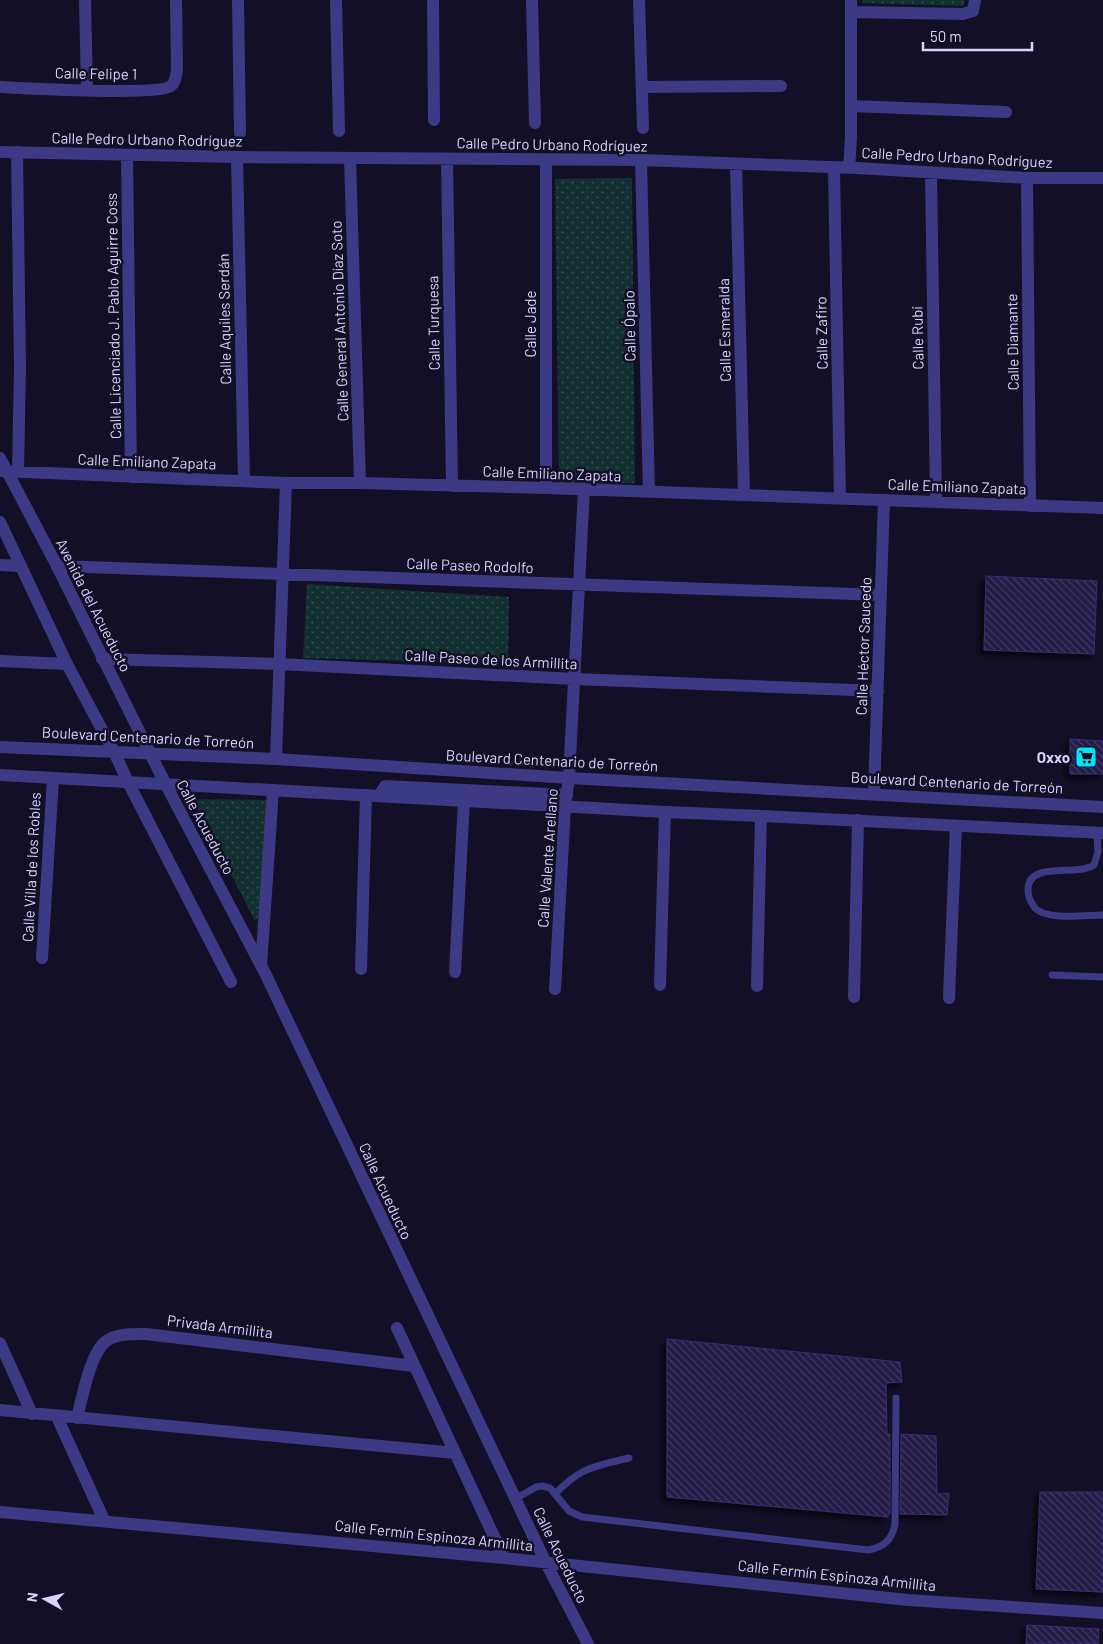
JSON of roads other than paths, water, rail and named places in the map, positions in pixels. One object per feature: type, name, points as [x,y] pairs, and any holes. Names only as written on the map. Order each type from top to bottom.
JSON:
[{"type":"street","points":[[85,0],[86,90]]},
{"type":"street","name":"Calle Felipe 1","points":[[0,87],[139,91],[166,89],[172,86],[176,80],[176,0]]},
{"type":"street","points":[[238,0],[240,133]]},
{"type":"street","points":[[336,0],[339,131]]},
{"type":"street","points":[[433,0],[434,120]]},
{"type":"street","points":[[532,0],[535,123]]},
{"type":"street","points":[[640,0],[643,128]]},
{"type":"street","points":[[849,168],[852,6],[963,14],[972,11],[975,0]]},
{"type":"street","points":[[642,87],[781,86]]},
{"type":"street","points":[[851,106],[1006,112]]},
{"type":"street","name":"Calle Pedro Urbano Rodríguez","points":[[0,152],[237,157],[641,160],[849,168],[1027,178],[1103,178]]},
{"type":"street","points":[[8,471],[20,367],[17,152]]},
{"type":"street","name":"Calle Licenciado J. Pablo Aguirre Coss","points":[[127,155],[131,477]]},
{"type":"street","name":"Calle Aquiles Serdán","points":[[237,157],[244,480]]},
{"type":"street","name":"Calle General Antonio Díaz Soto","points":[[350,158],[360,483]]},
{"type":"street","name":"Calle Turquesa","points":[[446,159],[452,486]]},
{"type":"street","name":"Calle Jade","points":[[546,160],[546,488]]},
{"type":"street","name":"Calle Ópalo","points":[[641,160],[649,492]]},
{"type":"street","name":"Calle Esmeralda","points":[[736,165],[744,495]]},
{"type":"street","name":"Calle Zafiro","points":[[834,168],[840,498]]},
{"type":"street","name":"Calle Rubí","points":[[931,173],[936,502]]},
{"type":"street","name":"Calle Diamante","points":[[1027,178],[1030,506]]},
{"type":"street","name":"Avenida del Acueducto","points":[[0,458],[57,566],[150,753]]},
{"type":"street","name":"Calle Emiliano Zapata","points":[[8,471],[286,483],[546,488],[1103,508]]},
{"type":"street","points":[[276,759],[286,483]]},
{"type":"street","name":"Calle Valente Arellano","points":[[555,989],[575,679],[584,490]]},
{"type":"street","name":"Calle Héctor Saucedo","points":[[874,793],[884,500]]},
{"type":"street","points":[[0,522],[19,566],[67,664],[231,982]]},
{"type":"street","points":[[0,565],[19,566]]},
{"type":"street","name":"Calle Paseo Rodolfo","points":[[57,566],[881,595]]},
{"type":"street","name":"Calle Paseo de los Armillita","points":[[102,659],[279,664],[575,679],[878,691]]},
{"type":"street","points":[[0,662],[67,664]]},
{"type":"street","name":"Boulevard Centenario de Torreón","points":[[0,747],[276,759],[569,778],[1103,806]]},
{"type":"street","name":"Calle Acueducto","points":[[150,753],[261,966],[515,1499],[588,1644]]},
{"type":"street","points":[[0,775],[464,800],[566,800]]},
{"type":"street","name":"Calle Villa de los Robles","points":[[42,958],[53,778]]},
{"type":"street","points":[[379,796],[385,786],[566,800],[666,812],[1100,832]]},
{"type":"street","points":[[261,966],[273,790]]},
{"type":"street","points":[[361,969],[366,795]]},
{"type":"street","points":[[455,972],[464,800]]},
{"type":"street","points":[[660,985],[666,812]]},
{"type":"street","points":[[756,986],[761,816]]},
{"type":"street","points":[[854,998],[858,820]]},
{"type":"street","points":[[949,998],[956,826]]},
{"type":"street","points":[[397,1328],[504,1558]]},
{"type":"street","name":"Privada Armillita","points":[[77,1418],[97,1351],[106,1341],[125,1334],[146,1334],[414,1366]]},
{"type":"street","points":[[0,1343],[32,1414]]},
{"type":"street","points":[[0,1410],[56,1417],[456,1453]]},
{"type":"street","points":[[56,1417],[104,1520]]},
{"type":"street","name":"Calle Fermín Espinoza Armillita","points":[[0,1512],[104,1520],[546,1562],[908,1600],[1103,1613]]},
{"type":"lane","points":[[1100,832],[1098,852],[1094,865],[1083,870],[1041,872],[1033,877],[1029,884],[1028,892],[1034,907],[1048,916],[1103,915]]},
{"type":"lane","points":[[1052,975],[1103,977]]},
{"type":"lane","points":[[515,1499],[536,1487],[542,1486],[550,1488],[569,1511],[582,1517],[868,1550],[878,1548],[885,1544],[890,1537],[895,1524],[896,1398]]},
{"type":"lane","points":[[555,1494],[570,1479],[584,1470],[630,1458]]},
{"type":"place","name":"Oxxo","points":[[1086,757]]}]
